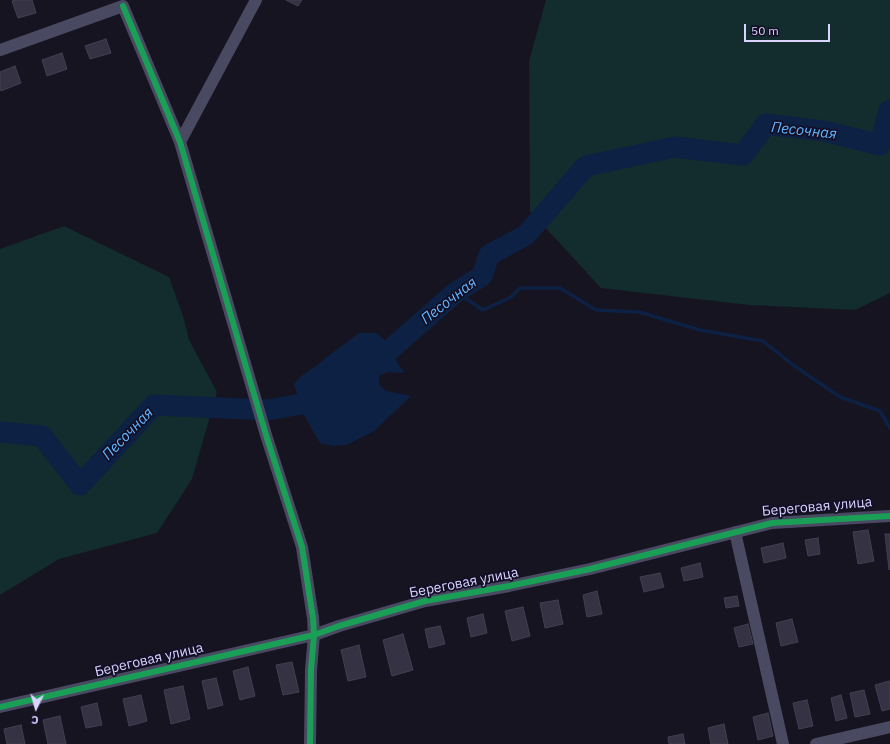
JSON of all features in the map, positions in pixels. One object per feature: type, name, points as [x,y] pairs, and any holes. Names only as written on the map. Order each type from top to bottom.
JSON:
[{"type":"street","points":[[180,142],[256,0]]},
{"type":"street","points":[[0,50],[125,3],[180,142],[266,435],[302,547],[313,618],[314,635],[311,670],[310,744]]},
{"type":"street","name":"Береговая улица","points":[[0,707],[314,635],[339,626],[426,601],[590,569],[772,523],[890,516]]},
{"type":"street","points":[[735,532],[783,744]]},
{"type":"street","points":[[816,744],[890,727]]},
{"type":"green space","points":[[546,0],[890,0],[890,293],[855,310],[749,305],[601,288],[530,211],[529,61]]},
{"type":"green space","points":[[64,226],[169,277],[183,316],[189,340],[217,392],[192,479],[157,533],[59,559],[0,595],[0,249]]},
{"type":"water","points":[[359,333],[376,333],[388,343],[398,364],[405,373],[388,372],[379,376],[379,385],[386,391],[411,396],[374,431],[346,445],[333,446],[320,443],[304,415],[294,384],[301,376]]},
{"type":"building","points":[[32,0],[36,13],[18,18],[12,1]]},
{"type":"building","points":[[286,0],[302,0],[298,6]]},
{"type":"building","points":[[106,39],[111,53],[90,59],[85,46]]},
{"type":"building","points":[[62,53],[67,69],[47,76],[42,60]]},
{"type":"building","points":[[15,66],[21,83],[1,91],[0,72]]},
{"type":"building","points":[[868,530],[874,561],[858,564],[853,532]]},
{"type":"building","points":[[885,534],[890,534],[889,570]]},
{"type":"building","points":[[818,538],[820,554],[808,556],[805,540]]},
{"type":"building","points":[[783,543],[786,558],[764,563],[761,548]]},
{"type":"building","points":[[700,563],[703,577],[684,581],[681,568]]},
{"type":"building","points":[[660,573],[664,587],[644,592],[640,577]]},
{"type":"building","points":[[597,591],[602,614],[587,617],[583,595]]},
{"type":"building","points":[[737,596],[739,606],[726,608],[724,598]]},
{"type":"building","points":[[558,600],[563,624],[545,628],[540,603]]},
{"type":"building","points":[[523,607],[530,636],[512,641],[505,611]]},
{"type":"building","points":[[483,614],[487,633],[471,637],[467,618]]},
{"type":"building","points":[[792,619],[798,642],[781,646],[776,623]]},
{"type":"building","points":[[748,624],[753,644],[739,647],[734,628]]},
{"type":"building","points":[[440,626],[445,644],[429,648],[425,629]]},
{"type":"building","points":[[403,634],[413,670],[392,676],[383,640]]},
{"type":"building","points":[[359,645],[366,677],[348,681],[341,650]]},
{"type":"building","points":[[292,662],[299,692],[283,695],[276,665]]},
{"type":"building","points":[[248,667],[255,696],[240,700],[233,671]]},
{"type":"building","points":[[216,678],[223,705],[208,709],[202,681]]},
{"type":"building","points":[[889,681],[890,709],[882,711],[875,685]]},
{"type":"building","points":[[183,686],[190,719],[171,724],[164,690]]},
{"type":"building","points":[[864,690],[870,714],[855,717],[850,693]]},
{"type":"building","points":[[141,695],[147,721],[129,726],[123,699]]},
{"type":"building","points":[[841,695],[847,718],[836,721],[831,698]]},
{"type":"building","points":[[807,700],[813,726],[799,729],[793,703]]},
{"type":"building","points":[[97,703],[102,725],[86,728],[81,707]]},
{"type":"building","points":[[768,713],[773,736],[758,740],[753,717]]},
{"type":"building","points":[[60,716],[66,744],[48,744],[43,720]]},
{"type":"building","points":[[724,724],[728,744],[711,744],[708,728]]},
{"type":"building","points":[[21,725],[25,744],[7,744],[4,729]]},
{"type":"building","points":[[683,734],[685,744],[669,744],[668,737]]},
{"type":"waterway","name":"Песочная","points":[[369,368],[456,292],[482,276],[489,255],[526,235],[586,166],[675,147],[743,155],[766,124],[824,131],[880,145],[890,110]]},
{"type":"waterway","points":[[456,292],[483,310],[511,297],[520,288],[560,288],[596,310],[639,312],[700,330],[763,341],[793,365],[840,397],[880,411],[890,428]]},
{"type":"waterway","name":"Песочная","points":[[0,432],[42,436],[80,485],[154,405],[268,410],[329,399]]},
{"type":"cycle path","points":[[123,6],[180,142],[266,435],[302,547],[313,618],[314,635],[311,670],[310,744]]},
{"type":"cycle path","points":[[0,707],[314,635],[339,626],[425,601],[509,586],[590,569],[772,523],[890,516]]}]
